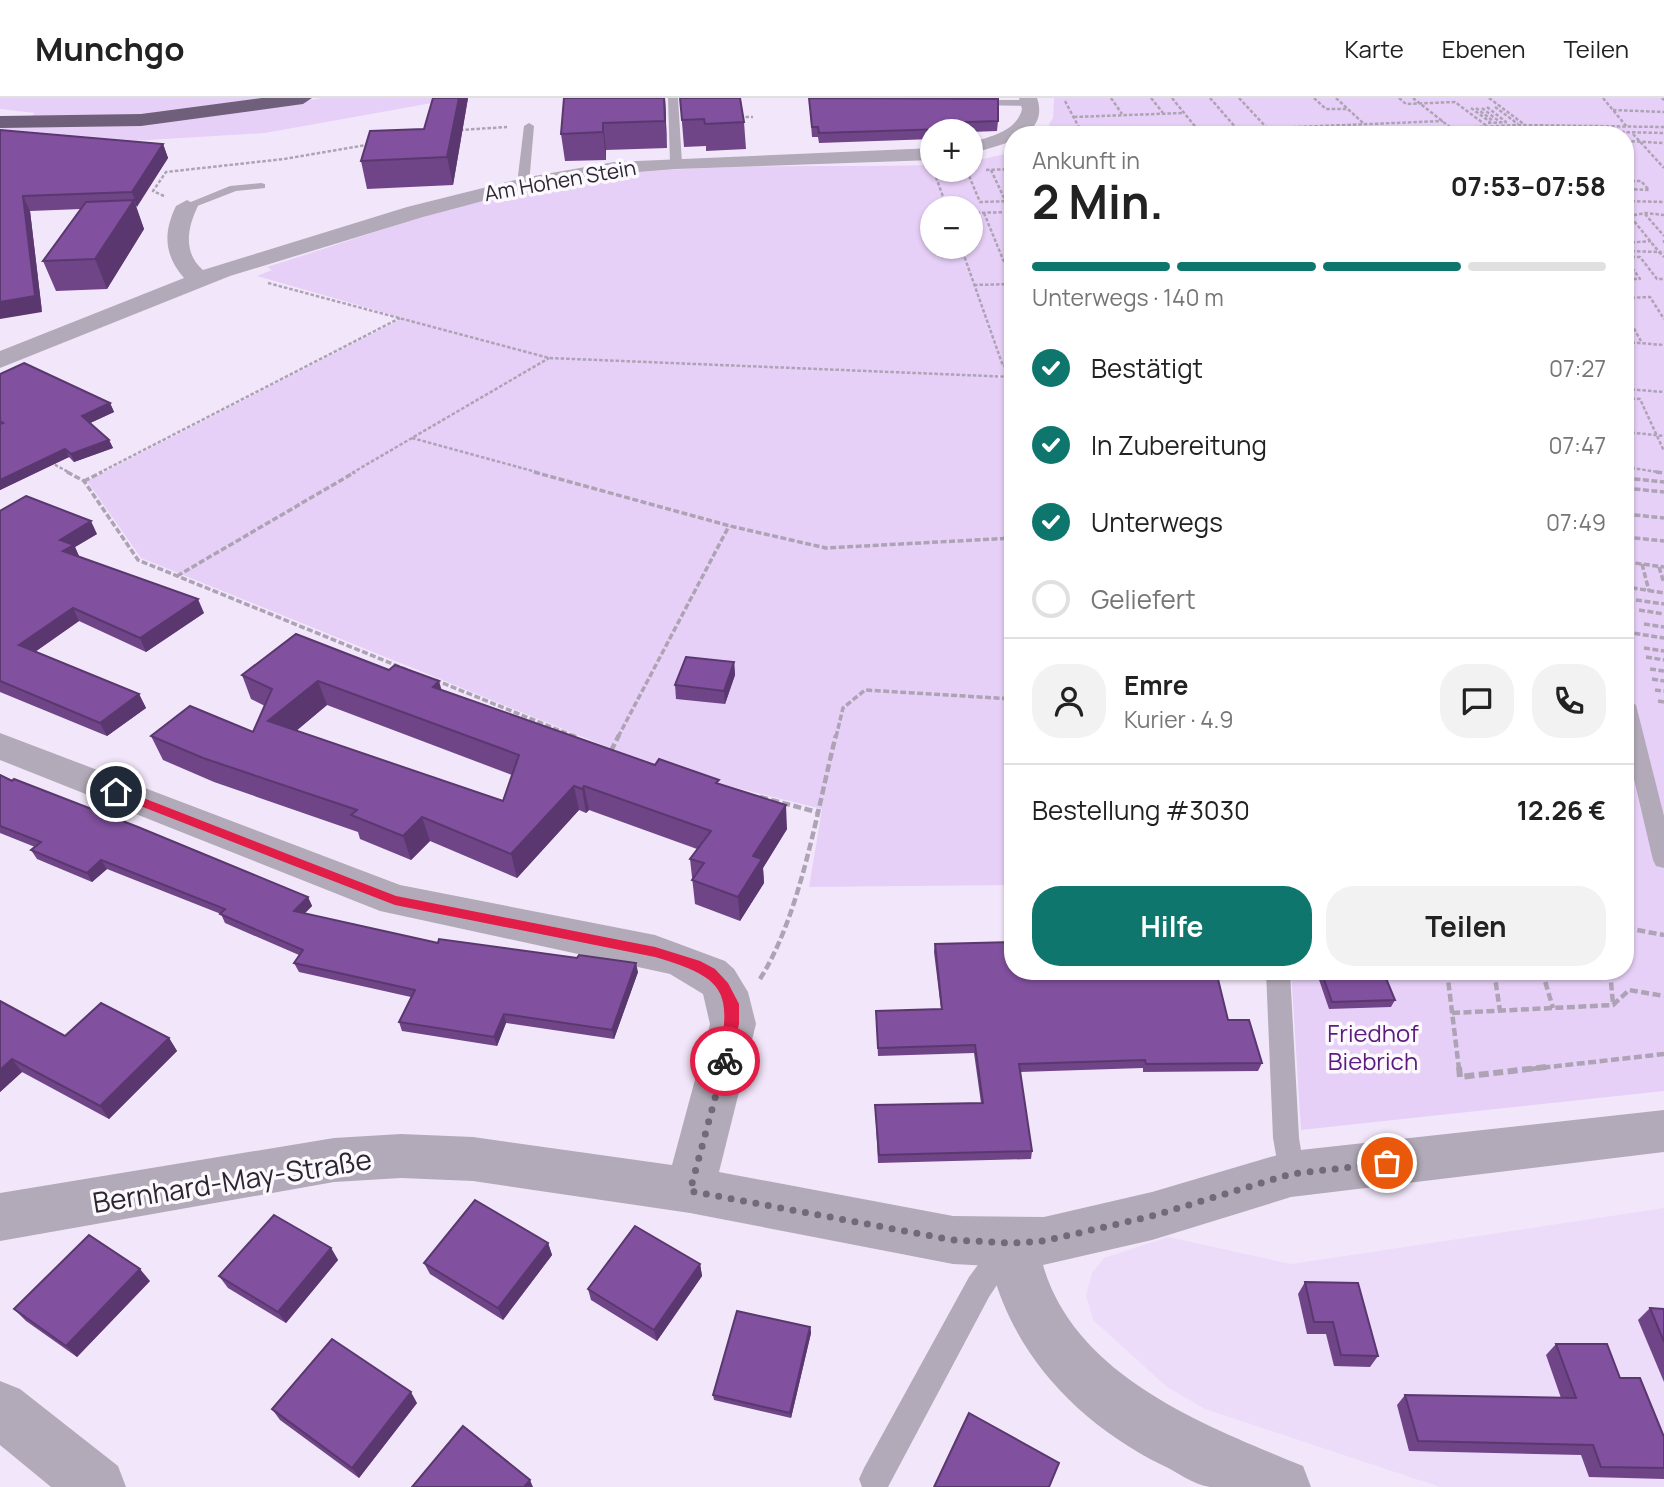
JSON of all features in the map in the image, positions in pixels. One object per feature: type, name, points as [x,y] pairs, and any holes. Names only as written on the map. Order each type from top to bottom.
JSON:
[{"type":"highway","points":[[0,114],[116,114],[166,108],[200,98]]},
{"type":"highway","points":[[0,122],[141,121],[303,98]]},
{"type":"street","points":[[1022,126],[1031,116],[1030,100]]},
{"type":"street","points":[[983,143],[1004,135]]},
{"type":"street","name":"Am Hohen Stein","points":[[0,360],[222,271],[415,212],[523,184],[583,173],[676,163],[920,166]]},
{"type":"street","points":[[187,206],[176,231],[179,257],[199,279]]},
{"type":"street","points":[[0,746],[395,900],[655,952],[696,964],[711,973],[724,986],[732,1004],[728,1047],[690,1191]]},
{"type":"street","name":"Bernhard-May-Straße","points":[[0,1217],[334,1160],[401,1156],[473,1158],[690,1191],[953,1240],[1011,1243],[1044,1241],[1152,1216],[1291,1174],[1664,1130]]},
{"type":"street","points":[[1011,1243],[1021,1284],[1034,1313],[1084,1377],[1158,1434],[1282,1487]]},
{"type":"street","points":[[0,1409],[97,1487]]},
{"type":"lane","points":[[673,98],[676,163]]},
{"type":"lane","points":[[952,103],[1030,100]]},
{"type":"lane","points":[[523,184],[529,126]]},
{"type":"lane","points":[[187,206],[234,188],[261,186]]},
{"type":"lane","points":[[1634,738],[1664,860]]},
{"type":"lane","points":[[1278,980],[1286,1138],[1291,1174]]},
{"type":"lane","points":[[876,1479],[979,1287],[1011,1243]]},
{"type":"path","points":[[1111,98],[1122,115]]},
{"type":"path","points":[[1151,98],[1163,113]]},
{"type":"path","points":[[1172,98],[1195,126]]},
{"type":"path","points":[[1210,98],[1234,126]]},
{"type":"path","points":[[1239,98],[1264,126]]},
{"type":"path","points":[[1314,98],[1326,109],[1347,109]]},
{"type":"path","points":[[1336,98],[1365,125]]},
{"type":"path","points":[[1399,98],[1406,104],[1455,102],[1490,124],[1627,126]]},
{"type":"path","points":[[1413,98],[1449,126]]},
{"type":"path","points":[[1489,98],[1525,125]]},
{"type":"path","points":[[1603,98],[1627,126]]},
{"type":"path","points":[[1065,101],[1078,126]]},
{"type":"path","points":[[1488,107],[1507,122]]},
{"type":"path","points":[[1495,107],[1519,125]]},
{"type":"path","points":[[1471,108],[1490,124]]},
{"type":"path","points":[[1476,108],[1490,124]]},
{"type":"path","points":[[1482,108],[1501,122]]},
{"type":"path","points":[[1614,110],[1664,112]]},
{"type":"path","points":[[1074,117],[1183,113]]},
{"type":"path","points":[[740,117],[753,117]]},
{"type":"path","points":[[1340,126],[1443,121]]},
{"type":"path","points":[[1471,126],[1515,122]]},
{"type":"path","points":[[450,132],[529,126]]},
{"type":"path","points":[[1634,126],[1664,127]]},
{"type":"path","points":[[1634,133],[1664,133]]},
{"type":"path","points":[[1634,134],[1664,168]]},
{"type":"path","points":[[1634,142],[1664,143]]},
{"type":"path","points":[[187,206],[153,191],[166,172],[284,159],[379,143]]},
{"type":"path","points":[[991,170],[1004,197]]},
{"type":"path","points":[[1634,181],[1642,181],[1649,190],[1634,189]]},
{"type":"path","points":[[972,182],[980,202],[1004,201]]},
{"type":"path","points":[[1634,201],[1664,202]]},
{"type":"path","points":[[1004,212],[984,212],[1004,262]]},
{"type":"path","points":[[1645,213],[1664,240]]},
{"type":"path","points":[[1634,215],[1664,215]]},
{"type":"path","points":[[1634,223],[1662,254]]},
{"type":"path","points":[[1634,243],[1651,242]]},
{"type":"path","points":[[1634,252],[1662,254]]},
{"type":"path","points":[[1634,257],[1640,257],[1657,279],[1664,279]]},
{"type":"path","points":[[965,259],[1004,366]]},
{"type":"path","points":[[222,271],[549,358],[1004,377]]},
{"type":"path","points":[[974,285],[1004,284]]},
{"type":"path","points":[[1634,298],[1650,297],[1664,319]]},
{"type":"path","points":[[84,481],[400,318]]},
{"type":"path","points":[[1634,328],[1642,343]]},
{"type":"path","points":[[1634,342],[1664,345]]},
{"type":"path","points":[[176,576],[549,358]]},
{"type":"path","points":[[1634,390],[1664,393]]},
{"type":"path","points":[[1634,399],[1640,399],[1664,451]]},
{"type":"path","points":[[1634,433],[1664,436]]},
{"type":"path","points":[[412,438],[730,526],[826,548],[1004,538]]},
{"type":"path","points":[[48,461],[84,481],[138,560],[419,674]]},
{"type":"path","points":[[1634,468],[1664,472]]},
{"type":"path","points":[[1634,479],[1664,482]]},
{"type":"path","points":[[1634,489],[1664,492]]},
{"type":"path","points":[[1634,515],[1664,518]]},
{"type":"path","points":[[611,751],[730,526]]},
{"type":"path","points":[[1634,538],[1664,541]]},
{"type":"path","points":[[1634,563],[1662,567],[1664,583]]},
{"type":"path","points":[[1642,564],[1648,591]]},
{"type":"path","points":[[1634,588],[1664,593]]},
{"type":"path","points":[[1636,600],[1664,604]]},
{"type":"path","points":[[1639,610],[1664,614]]},
{"type":"path","points":[[1644,624],[1664,627]]},
{"type":"path","points":[[1634,633],[1664,638]]},
{"type":"path","points":[[1644,648],[1664,651]]},
{"type":"path","points":[[1646,657],[1664,660]]},
{"type":"path","points":[[1650,669],[1664,671]]},
{"type":"path","points":[[432,679],[585,741]]},
{"type":"path","points":[[1653,679],[1664,681]]},
{"type":"path","points":[[732,1004],[759,979],[772,960],[800,879],[843,708],[865,690],[1004,698]]},
{"type":"path","points":[[1655,690],[1664,691]]},
{"type":"path","points":[[1658,702],[1664,702]]},
{"type":"path","points":[[598,746],[623,757]]},
{"type":"path","points":[[752,795],[817,812]]},
{"type":"path","points":[[1634,929],[1664,934]]},
{"type":"path","points":[[1448,980],[1460,1077],[1664,1055]]},
{"type":"path","points":[[1495,980],[1500,1011]]},
{"type":"path","points":[[1545,980],[1553,1008]]},
{"type":"path","points":[[1611,980],[1613,1005]]},
{"type":"path","points":[[1452,1013],[1613,1005],[1629,990],[1664,996]]},
{"type":"shaded area","points":[[1664,1208],[1664,1487],[1440,1487],[1205,1409],[1167,1387],[1093,1320],[1086,1295],[1092,1273],[1104,1258],[1168,1237],[1291,1264]]},
{"type":"green space","points":[[0,98],[293,98],[208,112],[29,118],[35,113],[0,109]]},
{"type":"green space","points":[[322,98],[460,98],[265,133],[98,143],[0,139],[0,127],[277,106]]},
{"type":"green space","name":"Friedhof Biebrich","points":[[1054,98],[1664,98],[1664,1091],[1301,1130],[1292,980],[1634,980],[1634,126],[1050,126]]},
{"type":"green space","points":[[1004,154],[1004,375],[997,375],[998,378],[1004,378],[1004,885],[809,887],[822,809],[664,770],[141,558],[87,481],[403,318],[257,276],[272,270],[267,267],[451,208],[525,189],[609,175],[747,167],[920,165],[920,182],[983,182],[983,159]]},
{"type":"building","points":[[433,98],[459,98],[447,157],[361,161],[370,131],[424,129]]},
{"type":"building","points":[[564,98],[664,98],[665,121],[603,123],[603,132],[561,134]]},
{"type":"building","points":[[680,98],[740,98],[744,122],[705,124],[704,119],[682,120]]},
{"type":"building","points":[[809,98],[998,99],[998,121],[920,119],[920,130],[819,133],[818,127],[812,127]]},
{"type":"building","points":[[0,130],[163,144],[132,192],[23,196],[35,296],[0,302]]},
{"type":"building","points":[[134,200],[95,259],[43,261],[86,202]]},
{"type":"building","points":[[24,363],[110,403],[82,416],[109,440],[71,454],[65,449],[0,480],[0,424],[3,423],[0,421],[0,374]]},
{"type":"building","points":[[26,496],[91,521],[60,540],[74,545],[63,551],[198,599],[140,638],[73,608],[19,645],[139,694],[100,723],[0,681],[0,511]]},
{"type":"building","points":[[296,634],[389,670],[395,665],[439,681],[433,687],[655,765],[659,759],[719,780],[716,783],[786,805],[753,856],[762,859],[738,897],[692,880],[704,863],[690,859],[711,831],[584,786],[582,789],[574,786],[511,854],[422,817],[403,836],[351,815],[357,810],[203,758],[151,736],[190,706],[253,732],[272,689],[242,675]],"holes":[[[318,681],[519,755],[503,801],[268,721]]]},
{"type":"building","points":[[686,657],[734,662],[724,691],[675,685]]},
{"type":"building","points":[[0,775],[138,827],[308,897],[294,911],[438,943],[439,939],[577,958],[579,955],[636,963],[612,1030],[504,1014],[494,1037],[399,1022],[415,990],[294,963],[303,950],[220,914],[225,909],[101,860],[87,873],[31,850],[41,842],[0,826]]},
{"type":"building","points":[[1004,942],[1004,980],[1218,980],[1228,1020],[1249,1020],[1262,1063],[1146,1064],[1145,1060],[1019,1064],[1032,1151],[879,1155],[875,1105],[983,1103],[975,1045],[878,1048],[876,1011],[942,1009],[935,944]]},
{"type":"building","points":[[1324,980],[1387,980],[1395,1000],[1332,1002]]},
{"type":"building","points":[[0,1001],[65,1036],[101,1003],[169,1038],[100,1106],[12,1059],[0,1070]]},
{"type":"building","points":[[475,1200],[548,1243],[498,1308],[424,1263]]},
{"type":"building","points":[[274,1215],[331,1248],[278,1312],[219,1276]]},
{"type":"building","points":[[635,1226],[700,1264],[654,1330],[588,1289]]},
{"type":"building","points":[[89,1235],[140,1269],[66,1346],[14,1309]]},
{"type":"building","points":[[1305,1282],[1358,1283],[1378,1356],[1341,1355],[1333,1322],[1314,1322]]},
{"type":"building","points":[[1650,1308],[1664,1309],[1664,1342]]},
{"type":"building","points":[[737,1311],[810,1327],[790,1413],[713,1395]]},
{"type":"building","points":[[332,1339],[411,1392],[352,1468],[272,1409]]},
{"type":"building","points":[[1556,1344],[1607,1344],[1620,1378],[1640,1378],[1664,1437],[1664,1468],[1601,1467],[1593,1445],[1418,1441],[1405,1395],[1576,1398]]},
{"type":"building","points":[[969,1413],[1059,1463],[1049,1487],[934,1487]]},
{"type":"building","points":[[463,1426],[530,1480],[524,1487],[412,1487]]},
{"type":"way so far","points":[[725,1061],[690,1191],[953,1240],[1011,1243],[1044,1241],[1152,1216],[1291,1174],[1387,1163]]},
{"type":"route","points":[[116,792],[395,900],[481,920],[655,952],[696,964],[711,973],[724,986],[732,1004],[733,1024],[725,1061]]}]
